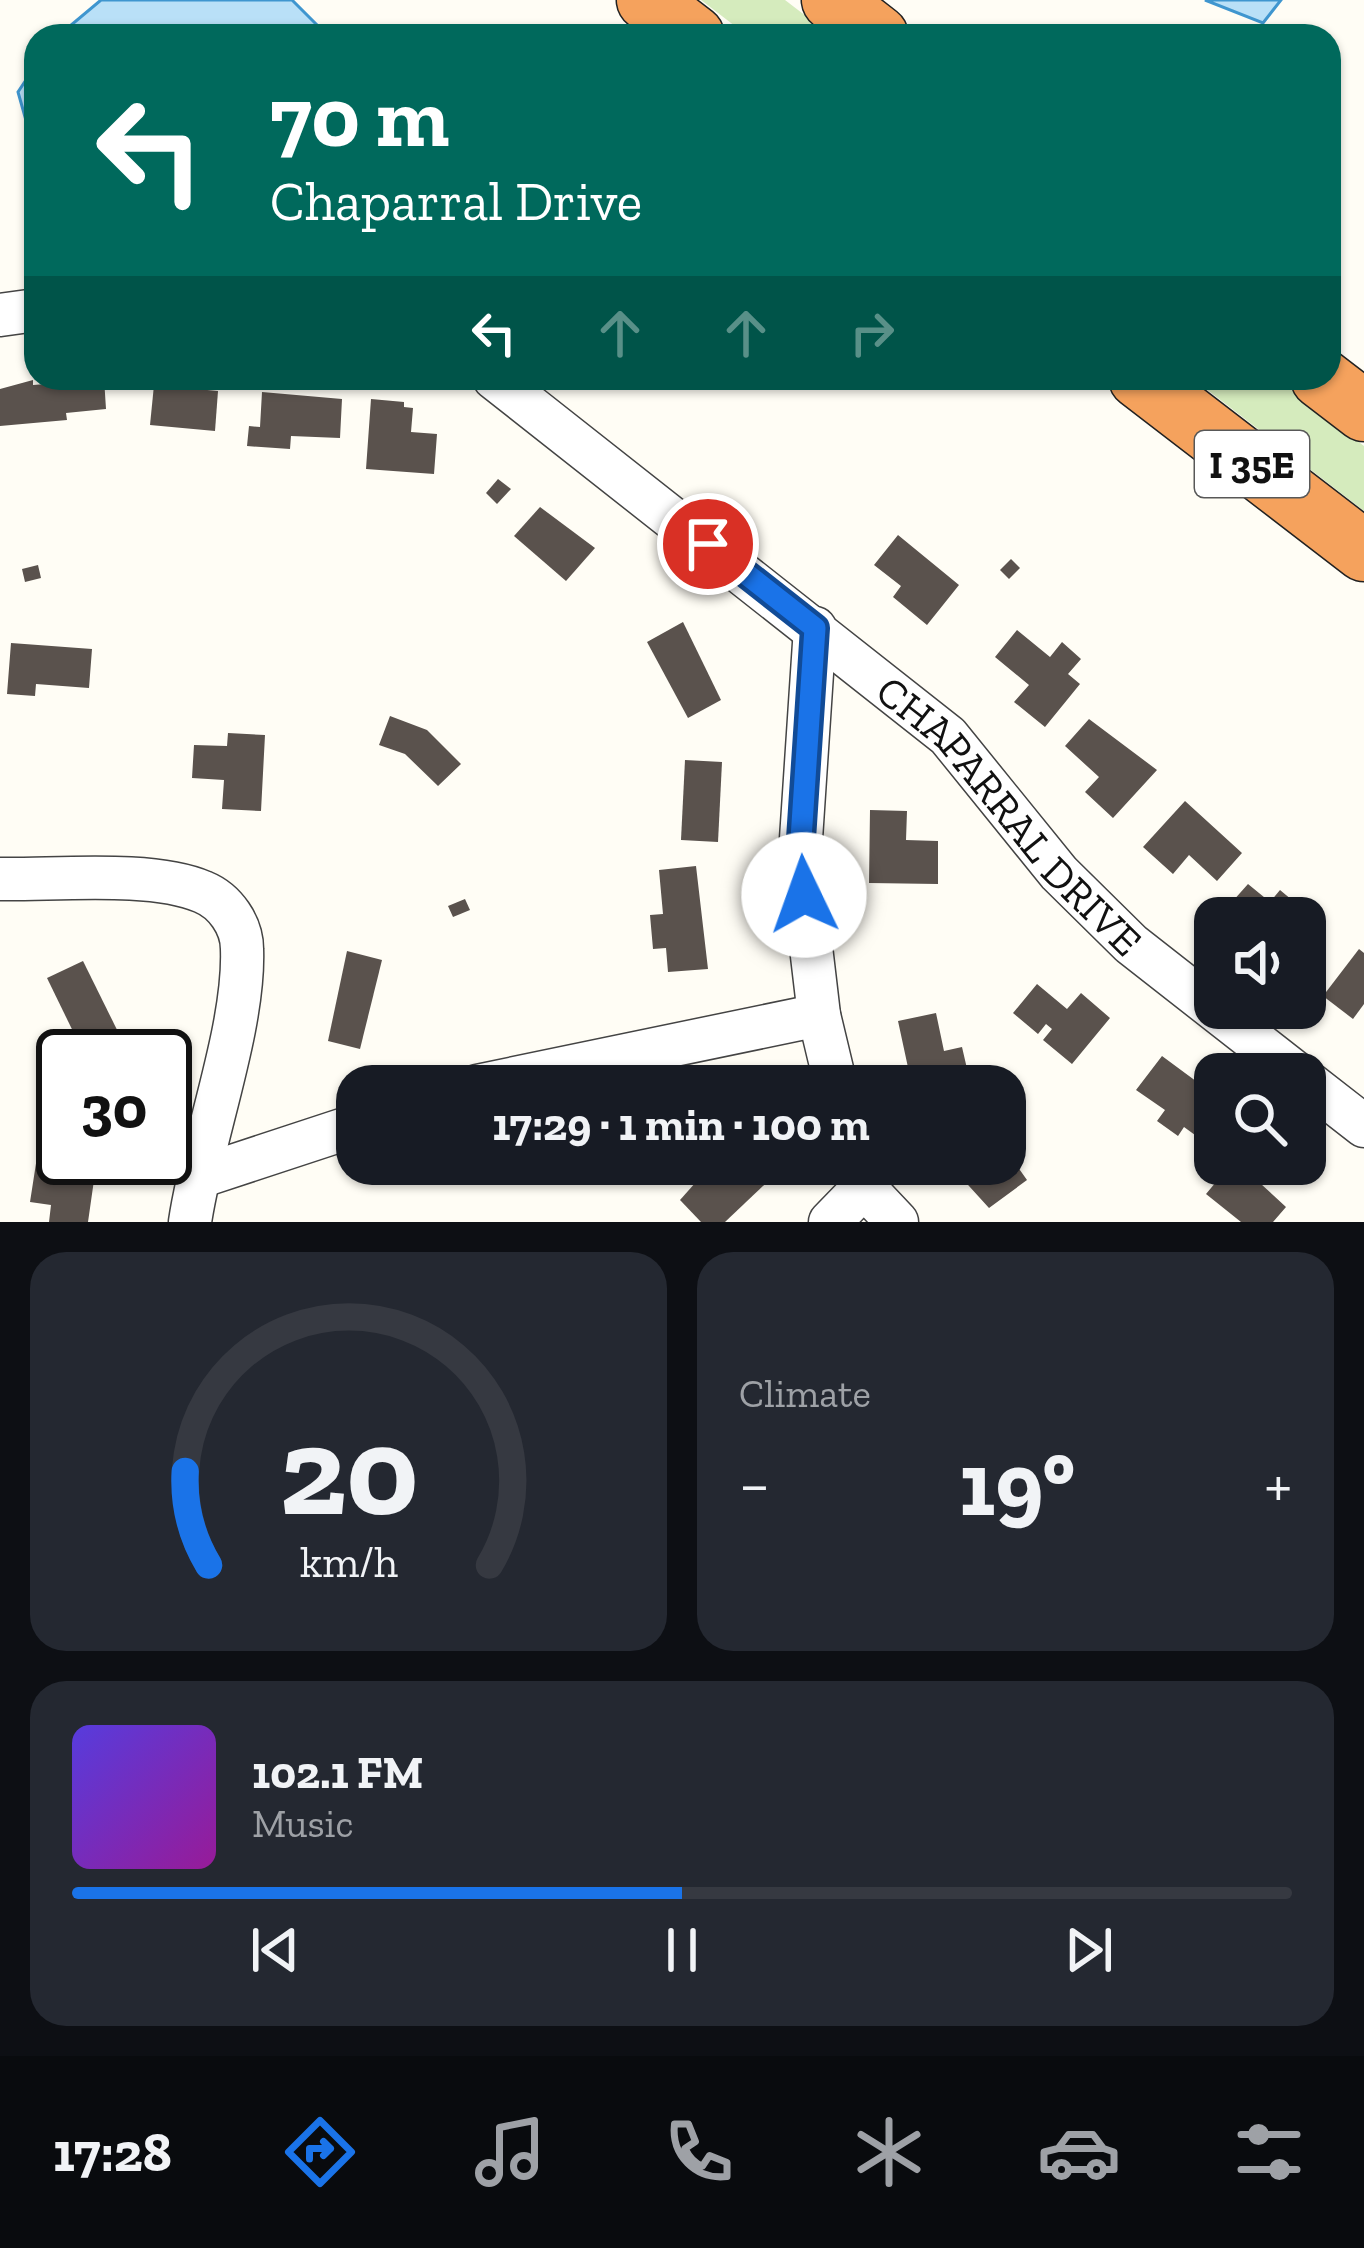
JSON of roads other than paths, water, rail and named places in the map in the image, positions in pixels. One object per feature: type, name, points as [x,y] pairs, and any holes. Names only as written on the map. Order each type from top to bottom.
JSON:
[{"type":"highway","points":[[647,0],[678,24]]},
{"type":"highway","points":[[832,0],[863,24]]},
{"type":"highway","name":"I 35E","points":[[1155,390],[1364,550]]},
{"type":"highway","name":"I 35E","points":[[1337,390],[1364,411]]},
{"type":"street","name":"CHAPARRAL DRIVE","points":[[509,390],[948,736],[1059,873],[1131,944],[1270,1053]]},
{"type":"street","points":[[815,628],[800,854],[819,1015],[831,1065]]},
{"type":"street","points":[[0,879],[127,881],[199,890],[220,902],[237,924],[242,947],[238,998],[190,1222]]},
{"type":"street","points":[[578,1065],[819,1015]]},
{"type":"street","points":[[1326,1096],[1364,1126]]},
{"type":"street","points":[[196,1178],[336,1132]]},
{"type":"street","points":[[830,1222],[854,1185]]},
{"type":"street","points":[[868,1185],[897,1222]]},
{"type":"water","points":[[101,0],[292,0],[316,24],[72,24]]},
{"type":"water","points":[[1205,0],[1281,0],[1263,23]]},
{"type":"water","points":[[24,83],[24,113],[18,92]]}]
